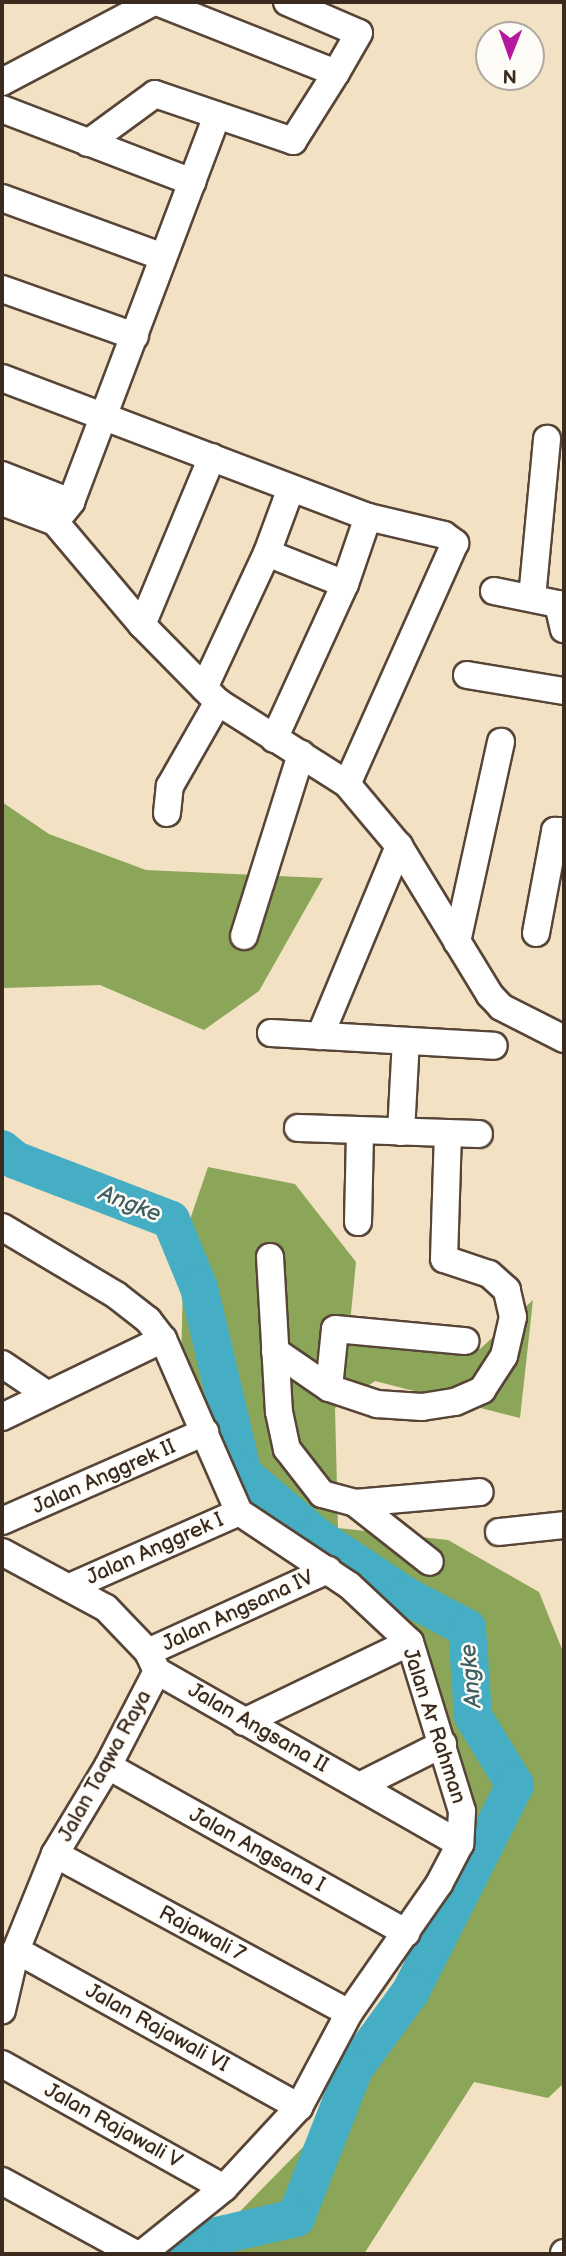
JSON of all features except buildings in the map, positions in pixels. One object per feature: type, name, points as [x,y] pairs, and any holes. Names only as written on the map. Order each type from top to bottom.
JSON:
[{"type":"street","points":[[2,82],[155,2],[336,73]]},
{"type":"street","points":[[88,144],[155,94],[293,141],[359,33],[287,2]]},
{"type":"street","points":[[2,109],[192,182]]},
{"type":"street","points":[[63,512],[104,416],[217,116]]},
{"type":"street","points":[[2,198],[163,257]]},
{"type":"street","points":[[2,289],[135,336]]},
{"type":"street","points":[[2,378],[368,517],[444,535],[455,543],[347,784]]},
{"type":"street","points":[[532,598],[547,439]]},
{"type":"street","points":[[142,625],[212,457]]},
{"type":"street","points":[[2,475],[63,512],[142,625],[211,695],[274,739],[347,784],[399,846],[457,942],[501,1007],[564,1039]]},
{"type":"street","points":[[167,813],[170,786],[211,695],[291,488]]},
{"type":"street","points":[[2,502],[63,512]]},
{"type":"street","points":[[274,739],[345,583],[368,517]]},
{"type":"street","points":[[267,553],[345,583]]},
{"type":"street","points":[[494,591],[558,604],[564,628]]},
{"type":"street","points":[[467,675],[564,691]]},
{"type":"street","points":[[457,942],[501,742]]},
{"type":"street","points":[[244,936],[301,754]]},
{"type":"street","points":[[536,933],[555,831],[564,831]]},
{"type":"street","points":[[320,1036],[399,846]]},
{"type":"street","points":[[271,1033],[494,1046]]},
{"type":"street","points":[[401,1132],[406,1041]]},
{"type":"street","points":[[298,1128],[479,1135]]},
{"type":"street","points":[[358,1222],[360,1131]]},
{"type":"street","points":[[275,1351],[329,1388],[377,1404],[422,1408],[455,1402],[482,1390],[504,1356],[513,1317],[507,1290],[489,1274],[444,1259],[448,1133]]},
{"type":"street","name":"Jalan Ar Rahman","points":[[2,1227],[116,1295],[148,1320],[163,1339],[205,1432],[228,1495],[239,1512],[328,1570],[372,1604],[410,1642],[462,1811],[460,1844],[407,1933],[349,2013],[299,2107],[224,2188],[142,2254]]},
{"type":"street","points":[[270,1257],[279,1412],[287,1449],[322,1494],[355,1503],[480,1492]]},
{"type":"street","points":[[329,1388],[335,1329],[465,1341]]},
{"type":"street","points":[[2,1417],[163,1339]]},
{"type":"street","points":[[2,1364],[48,1395]]},
{"type":"street","name":"Jalan Anggrek II","points":[[2,1521],[205,1432]]},
{"type":"street","points":[[355,1503],[430,1562]]},
{"type":"street","name":"Jalan Anggrek I","points":[[70,1587],[239,1512]]},
{"type":"street","points":[[499,1532],[564,1525]]},
{"type":"street","points":[[2,1553],[106,1608],[153,1661]]},
{"type":"street","name":"Jalan Angsana IV","points":[[153,1661],[328,1570]]},
{"type":"street","points":[[244,1722],[410,1642]]},
{"type":"street","name":"Jalan Angsana II","points":[[153,1661],[244,1722],[460,1844]]},
{"type":"street","name":"Jalan Taqwa Raya","points":[[2,2010],[16,1950],[55,1854],[108,1766],[153,1661]]},
{"type":"street","points":[[359,1786],[443,1744]]},
{"type":"street","name":"Jalan Angsana I","points":[[108,1766],[407,1933]]},
{"type":"street","name":"Rajawali 7","points":[[55,1854],[349,2013]]},
{"type":"street","name":"Jalan Rajawali VI","points":[[16,1950],[299,2107]]},
{"type":"street","name":"Jalan Rajawali V","points":[[2,2064],[224,2188]]},
{"type":"street","points":[[2,2181],[136,2254]]},
{"type":"green space","points":[[2,802],[49,834],[146,870],[323,878],[259,991],[204,1030],[100,985],[2,988]]},
{"type":"green space","points":[[208,1167],[295,1184],[356,1262],[350,1324],[480,1349],[533,1300],[520,1418],[375,1381],[335,1408],[338,1528],[448,1540],[539,1592],[564,1654],[564,2083],[548,2098],[474,2082],[364,2254],[238,2254],[208,2244],[312,2138],[472,1883],[462,1815],[419,1654],[235,1491],[181,1365],[184,1237]]},
{"type":"waterway","name":"Angke","points":[[2,1149],[15,1160],[171,1220],[199,1288],[243,1474],[316,1536],[406,1596],[467,1628],[473,1716],[515,1785],[411,1991],[354,2069],[296,2218],[195,2241],[184,2254]]}]
